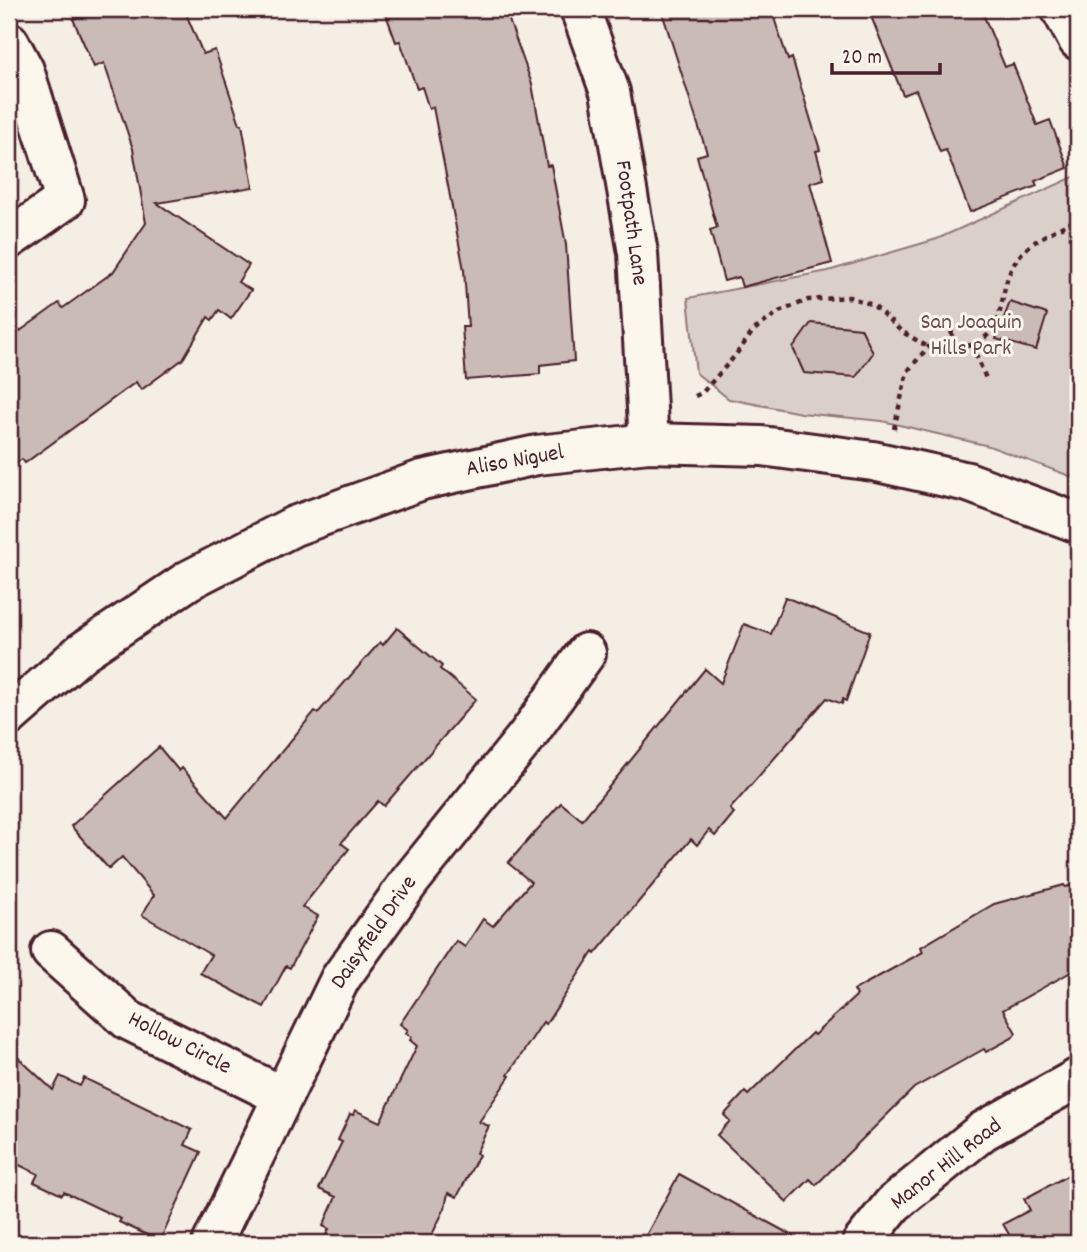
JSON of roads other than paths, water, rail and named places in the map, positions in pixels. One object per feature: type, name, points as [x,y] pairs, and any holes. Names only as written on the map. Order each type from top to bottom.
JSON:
[{"type":"street","name":"Footpath Lane","points":[[580,9],[610,92],[638,253],[649,443]]},
{"type":"street","points":[[1061,9],[1078,40]]},
{"type":"street","points":[[9,42],[24,71],[65,200],[9,239]]},
{"type":"street","name":"Aliso Niguel","points":[[9,716],[82,652],[189,580],[294,526],[422,480],[537,455],[649,443],[762,446],[887,464],[968,482],[1078,523]]},
{"type":"street","name":"Daisyfield Drive","points":[[212,1243],[340,979],[410,881],[527,736],[586,653]]},
{"type":"street","name":"Hollow Circle","points":[[51,951],[128,1020],[282,1096]]},
{"type":"street","name":"Manor Hill Road","points":[[862,1243],[894,1204],[983,1131],[1078,1078]]},
{"type":"park label","name":"San Joaquin Hills Park","points":[[971,336]]}]
